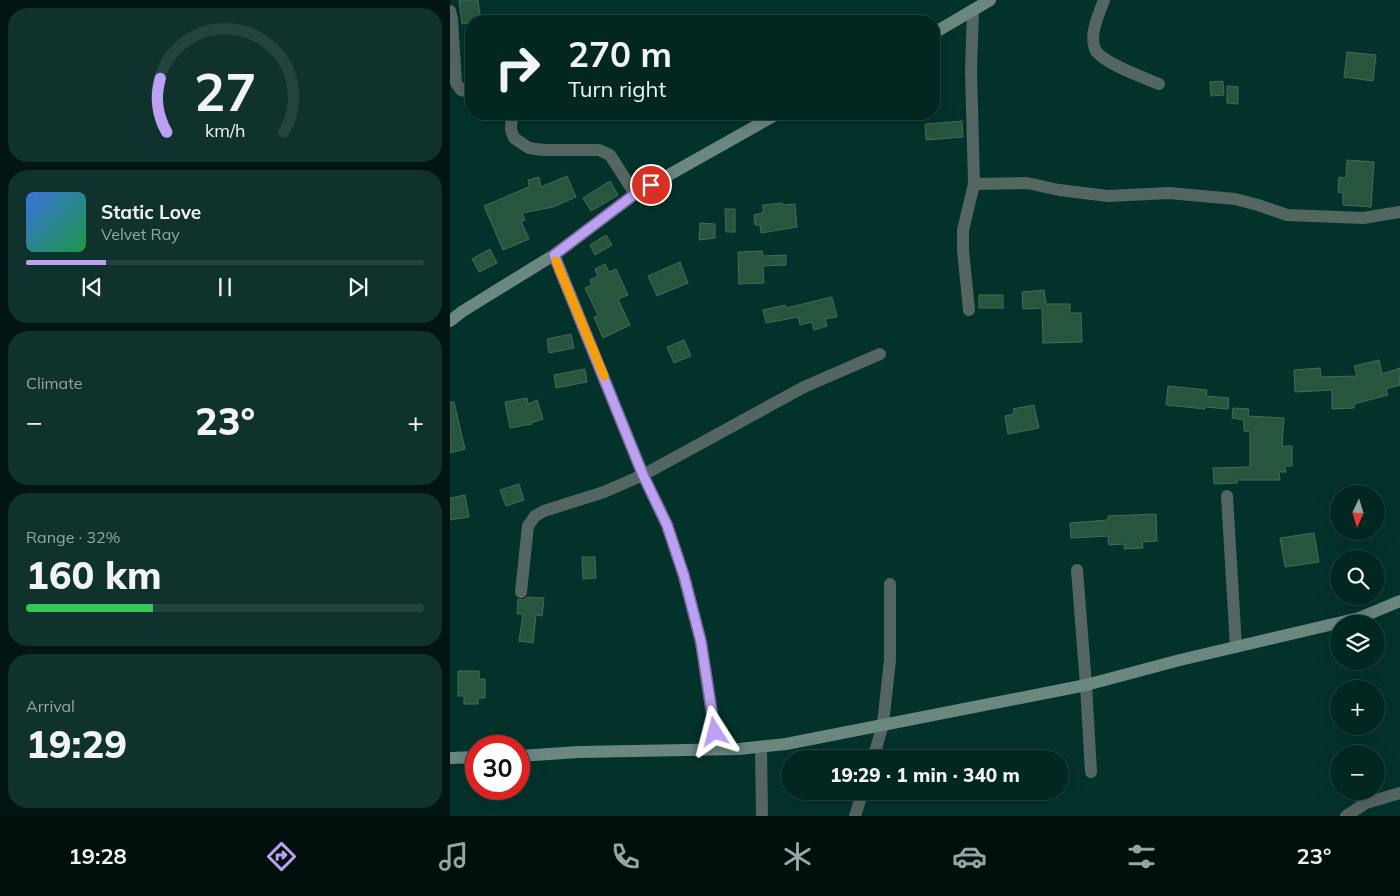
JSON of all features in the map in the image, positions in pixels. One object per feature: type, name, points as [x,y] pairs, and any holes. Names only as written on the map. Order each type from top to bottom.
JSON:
[{"type":"street","points":[[940,30],[990,0]]},
{"type":"street","points":[[1104,0],[1094,29],[1095,51],[1104,59],[1159,84]]},
{"type":"street","points":[[450,11],[456,84],[461,90],[465,91]]},
{"type":"street","points":[[969,310],[963,230],[974,184],[971,70],[973,11]]},
{"type":"street","points":[[512,120],[511,130],[514,138],[529,148],[544,150],[599,150],[610,155],[635,194]]},
{"type":"street","points":[[450,322],[554,255],[635,194],[766,120]]},
{"type":"street","points":[[974,184],[1027,184],[1108,196],[1186,194],[1235,199],[1287,215],[1363,218],[1400,212]]},
{"type":"street","points":[[554,255],[643,475],[667,525],[684,576],[701,642],[717,750]]},
{"type":"street","points":[[522,592],[528,526],[535,516],[544,511],[604,492],[643,475],[804,387],[880,354]]},
{"type":"street","points":[[1227,496],[1236,647]]},
{"type":"street","points":[[1077,570],[1091,772]]},
{"type":"street","points":[[876,750],[883,724],[890,660],[890,584]]},
{"type":"street","points":[[530,755],[580,752],[717,750],[786,744],[1086,685],[1359,618],[1400,601]]},
{"type":"street","points":[[761,747],[762,816]]},
{"type":"street","points":[[450,758],[465,757]]},
{"type":"street","points":[[1346,816],[1366,803],[1400,793]]},
{"type":"street","points":[[856,816],[860,800]]},
{"type":"building","points":[[459,0],[478,0],[480,15],[465,15],[465,24],[462,24]]},
{"type":"building","points":[[1347,52],[1376,55],[1373,81],[1344,77]]},
{"type":"building","points":[[1223,81],[1224,95],[1211,96],[1210,82]]},
{"type":"building","points":[[1227,86],[1238,87],[1238,104],[1227,103]]},
{"type":"building","points":[[962,121],[963,137],[926,140],[925,124]]},
{"type":"building","points":[[1347,160],[1374,162],[1371,207],[1343,205],[1343,193],[1338,192],[1339,177],[1346,178]]},
{"type":"building","points":[[567,176],[576,197],[553,207],[522,213],[525,220],[521,221],[529,239],[503,250],[484,206],[529,187],[528,180],[539,177],[541,187]]},
{"type":"building","points":[[610,181],[618,195],[591,211],[583,198]]},
{"type":"building","points":[[782,203],[782,205],[795,204],[797,227],[761,233],[760,225],[755,225],[754,215],[763,213],[763,205]]},
{"type":"building","points":[[725,209],[735,209],[735,232],[726,232]]},
{"type":"building","points":[[700,223],[715,224],[715,238],[699,240]]},
{"type":"building","points":[[606,235],[612,245],[595,255],[590,245]]},
{"type":"building","points":[[490,249],[497,263],[479,272],[472,259]]},
{"type":"building","points":[[762,251],[763,256],[786,255],[786,265],[763,266],[764,283],[739,284],[738,252]]},
{"type":"building","points":[[680,262],[688,283],[657,296],[648,276]]},
{"type":"building","points":[[605,264],[609,272],[616,269],[628,295],[618,299],[630,325],[603,338],[594,317],[598,315],[585,288],[592,285],[590,280],[598,276],[595,269]]},
{"type":"building","points":[[1044,290],[1046,304],[1070,304],[1070,313],[1081,313],[1082,342],[1043,343],[1042,308],[1023,309],[1022,292]]},
{"type":"building","points":[[979,295],[1003,295],[1003,308],[979,308]]},
{"type":"building","points":[[832,297],[837,317],[825,319],[827,326],[814,330],[812,322],[800,325],[798,317],[766,323],[763,310],[785,305],[786,308]]},
{"type":"building","points":[[571,334],[574,348],[549,353],[547,339]]},
{"type":"building","points":[[684,340],[691,356],[674,363],[667,347]]},
{"type":"building","points":[[1379,360],[1382,374],[1400,368],[1400,385],[1386,389],[1388,395],[1354,404],[1354,408],[1332,409],[1332,390],[1295,392],[1294,370],[1320,368],[1321,377],[1357,376],[1354,366]]},
{"type":"building","points":[[585,369],[587,382],[556,388],[554,375]]},
{"type":"building","points":[[1168,386],[1207,390],[1206,396],[1229,398],[1228,409],[1166,405]]},
{"type":"building","points":[[527,398],[528,404],[537,400],[543,419],[532,424],[510,428],[505,402]]},
{"type":"building","points":[[450,402],[454,402],[465,449],[450,453]]},
{"type":"building","points":[[1034,405],[1039,428],[1008,434],[1005,416],[1014,414],[1013,409]]},
{"type":"building","points":[[1233,408],[1249,409],[1248,416],[1284,418],[1282,446],[1292,446],[1292,466],[1285,466],[1286,472],[1279,472],[1280,480],[1237,480],[1237,483],[1214,484],[1213,468],[1250,467],[1250,432],[1244,431],[1244,420],[1232,418]]},
{"type":"building","points":[[519,484],[524,500],[506,506],[500,490]]},
{"type":"building","points":[[465,495],[469,517],[450,520],[450,498]]},
{"type":"building","points":[[1156,514],[1157,541],[1142,542],[1143,548],[1124,549],[1125,544],[1109,545],[1108,536],[1071,538],[1070,523],[1108,520],[1108,516]]},
{"type":"building","points":[[1314,533],[1319,562],[1285,567],[1280,538]]},
{"type":"building","points":[[582,557],[595,557],[596,578],[583,579]]},
{"type":"building","points":[[527,597],[544,598],[542,616],[536,615],[533,643],[519,641],[523,614],[517,614],[518,599],[524,600]]},
{"type":"building","points":[[458,671],[479,671],[479,679],[485,679],[485,698],[478,698],[478,704],[464,704],[464,696],[458,696]]},
{"type":"slow traffic","points":[[556,261],[604,376]]},
{"type":"route","points":[[651,185],[635,194],[554,255],[643,475],[667,525],[684,576],[701,642],[715,732]]}]
